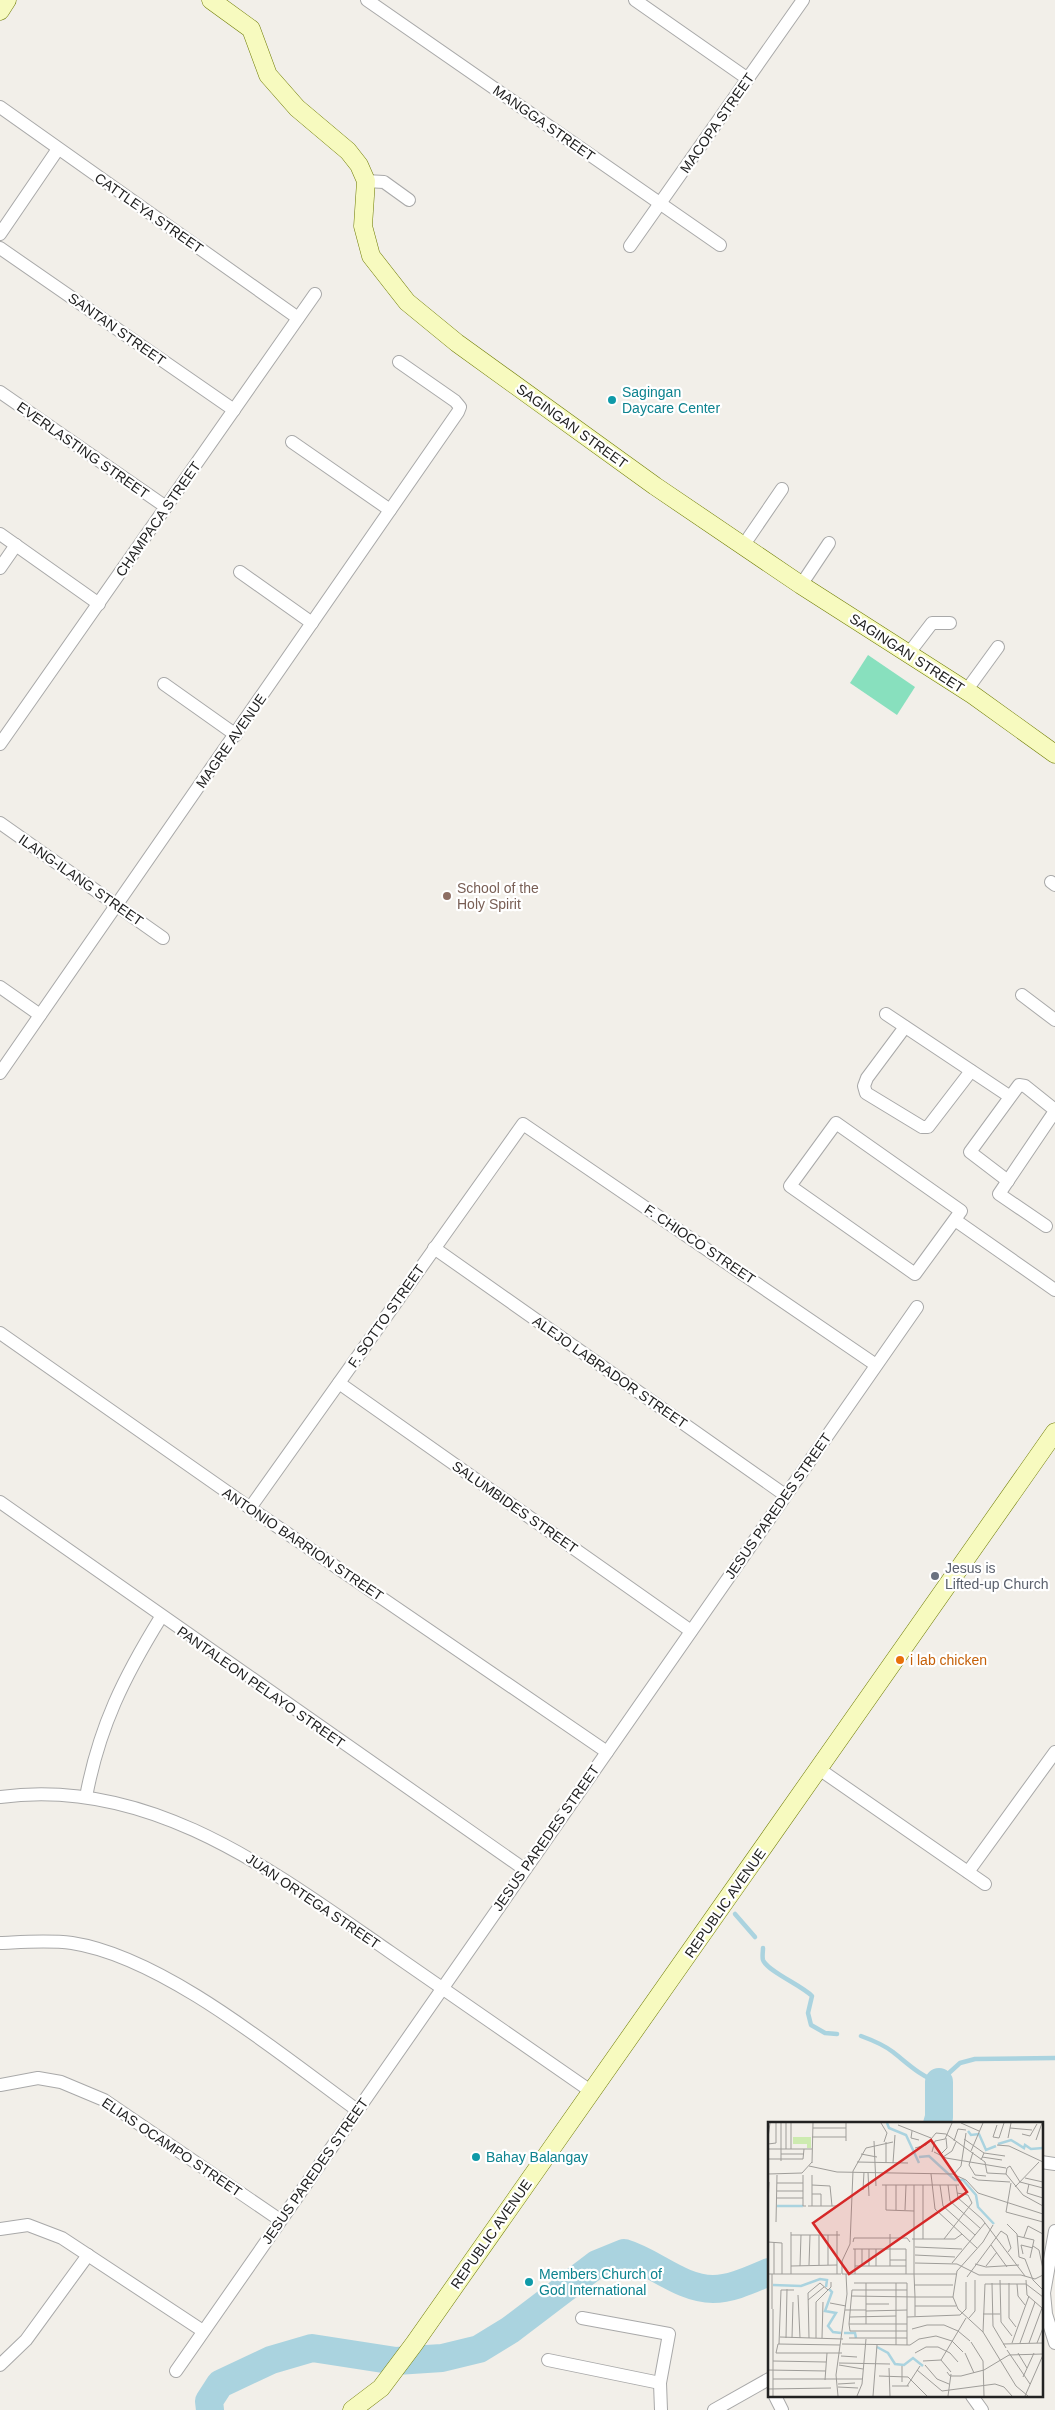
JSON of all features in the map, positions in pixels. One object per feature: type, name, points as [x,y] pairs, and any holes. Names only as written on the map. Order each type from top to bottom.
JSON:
[{"type":"main road","points":[[0,10],[7,0]]},
{"type":"main road","points":[[211,0],[251,29],[268,75],[297,108],[348,151],[359,165],[366,181]]},
{"type":"main road","name":"SAGINGAN STREET","points":[[366,181],[363,226],[371,256],[407,302],[457,344],[655,486],[801,585],[966,691],[1055,754]]},
{"type":"main road","name":"REPUBLIC AVENUE","points":[[364,2407],[414,2344],[1055,1432]]},
{"type":"street","name":"MANGGA STREET","points":[[367,0],[720,245]]},
{"type":"street","points":[[635,0],[748,79]]},
{"type":"street","name":"MACOPA STREET","points":[[630,246],[804,0]]},
{"type":"street","name":"CATTLEYA STREET","points":[[0,107],[298,318]]},
{"type":"street","points":[[0,234],[58,149]]},
{"type":"street","points":[[366,181],[384,182],[409,200]]},
{"type":"street","name":"SANTAN STREET","points":[[0,248],[234,410]]},
{"type":"street","name":"CHAMPACA STREET","points":[[0,744],[315,294]]},
{"type":"street","name":"MAGRE AVENUE","points":[[0,1073],[458,412],[460,406],[455,401],[399,362]]},
{"type":"street","name":"EVERLASTING STREET","points":[[0,392],[166,507]]},
{"type":"street","points":[[292,442],[390,510]]},
{"type":"street","points":[[743,546],[782,489]]},
{"type":"street","points":[[0,534],[99,604]]},
{"type":"street","points":[[801,585],[828,543]]},
{"type":"street","points":[[0,568],[16,545]]},
{"type":"street","points":[[240,572],[312,623]]},
{"type":"street","points":[[909,654],[932,624],[950,623]]},
{"type":"street","points":[[966,691],[998,647]]},
{"type":"street","points":[[164,684],[236,735]]},
{"type":"street","name":"ILANG-ILANG STREET","points":[[0,823],[163,938]]},
{"type":"street","points":[[0,987],[40,1015]]},
{"type":"street","points":[[1022,995],[1055,1020]]},
{"type":"street","points":[[886,1014],[1009,1096]]},
{"type":"street","points":[[905,1027],[867,1078],[864,1086],[866,1093],[922,1127],[928,1127],[971,1071]]},
{"type":"street","points":[[1008,1181],[970,1152],[1009,1096],[1022,1084],[1055,1110],[1008,1181],[999,1194],[1046,1226]]},
{"type":"street","points":[[836,1123],[961,1211],[955,1220],[915,1274],[790,1186],[836,1123]]},
{"type":"street","name":"F. SOTTO STREET","points":[[250,1508],[523,1124]]},
{"type":"street","name":"F. CHIOCO STREET","points":[[523,1124],[876,1365]]},
{"type":"street","points":[[955,1220],[1055,1290]]},
{"type":"street","name":"ALEJO LABRADOR STREET","points":[[434,1248],[785,1495]]},
{"type":"street","name":"JESUS PAREDES STREET","points":[[176,2371],[917,1307]]},
{"type":"street","name":"ANTONIO BARRION STREET","points":[[0,1333],[250,1508],[607,1752]]},
{"type":"street","name":"SALUMBIDES STREET","points":[[339,1383],[691,1631]]},
{"type":"street","name":"PANTALEON PELAYO STREET","points":[[0,1502],[161,1617],[524,1869]]},
{"type":"street","points":[[86,1797],[93,1758],[105,1722],[122,1684],[161,1617]]},
{"type":"street","points":[[968,1872],[1055,1752]]},
{"type":"street","points":[[819,1769],[985,1884]]},
{"type":"street","name":"JUAN ORTEGA STREET","points":[[0,1797],[40,1795],[86,1797],[133,1807],[179,1822],[230,1847],[287,1881],[592,2092]]},
{"type":"street","points":[[0,1943],[43,1941],[72,1943],[126,1959],[153,1972],[225,2016],[358,2110]]},
{"type":"street","name":"ELIAS OCAMPO STREET","points":[[0,2085],[38,2078],[61,2082],[104,2100],[280,2220]]},
{"type":"street","points":[[1042,2162],[1055,2164]]},
{"type":"street","points":[[0,2228],[28,2225],[62,2238],[203,2331]]},
{"type":"street","points":[[1055,2231],[1042,2293],[1055,2343]]},
{"type":"street","points":[[0,2365],[26,2340],[88,2255]]},
{"type":"street","points":[[582,2318],[669,2334],[660,2383],[661,2410]]},
{"type":"street","points":[[548,2360],[660,2383]]},
{"type":"street","points":[[714,2410],[768,2381]]},
{"type":"street","points":[[776,2398],[782,2410]]},
{"type":"street","points":[[973,2398],[982,2410]]},
{"type":"green space","points":[[868,655],[915,687],[897,715],[850,683]]},
{"type":"waterway","points":[[735,1914],[755,1937]]},
{"type":"waterway","points":[[763,1948],[763,1959],[771,1969],[812,1996],[808,2013],[811,2025],[825,2033],[837,2034]]},
{"type":"waterway","points":[[861,2036],[886,2047],[920,2073],[939,2082],[960,2063],[975,2059],[1055,2058]]},
{"type":"waterway","points":[[938,2122],[939,2082]]},
{"type":"waterway","points":[[210,2410],[209,2401],[220,2384],[271,2360],[312,2348],[396,2361],[442,2358],[479,2349],[510,2330],[597,2264],[624,2253],[646,2262],[679,2280],[701,2288],[720,2289],[742,2283],[768,2272]]},
{"type":"place","name":"Sagingan Daycare Center","points":[[612,400]]},
{"type":"place","name":"School of the Holy Spirit","points":[[447,896]]},
{"type":"place","name":"Jesus is Lifted-up Church","points":[[935,1576]]},
{"type":"place","name":"i lab chicken","points":[[900,1660]]},
{"type":"place","name":"Bahay Balangay","points":[[476,2157]]},
{"type":"place","name":"Members Church of God International","points":[[529,2282]]}]
